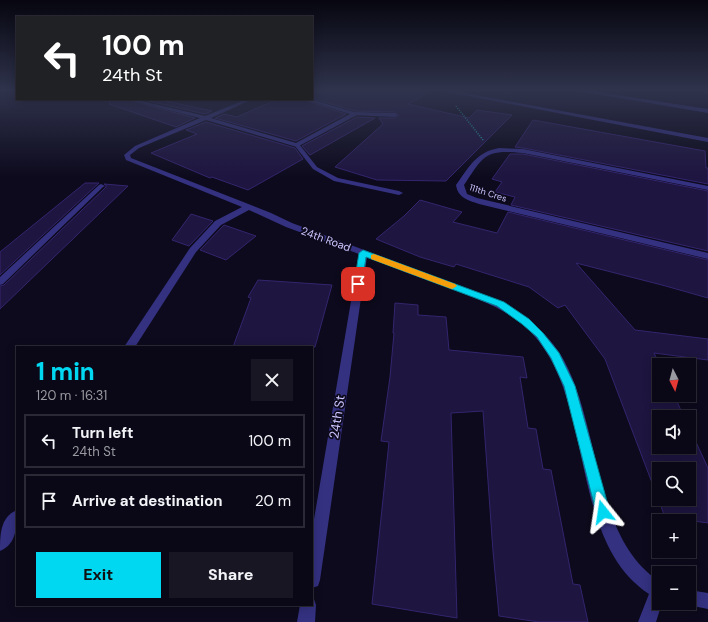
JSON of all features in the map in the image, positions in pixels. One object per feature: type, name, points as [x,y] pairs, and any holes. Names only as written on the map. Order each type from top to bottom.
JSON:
[{"type":"street","name":"24th Road","points":[[203,119],[137,146],[129,152],[127,155],[128,159],[247,208],[268,215],[289,226],[500,304],[540,335],[555,356],[569,386],[607,526],[616,547],[627,563],[642,579],[652,586]]},
{"type":"street","points":[[208,119],[297,145],[315,168],[336,180],[399,193]]},
{"type":"street","points":[[297,145],[346,119]]},
{"type":"street","points":[[593,119],[708,140]]},
{"type":"street","points":[[494,150],[523,151],[708,188]]},
{"type":"street","name":"111th Cres","points":[[494,150],[480,156],[460,185],[462,194],[468,198],[708,256]]},
{"type":"street","points":[[0,282],[101,186]]},
{"type":"street","points":[[130,346],[193,250],[218,223],[247,208]]},
{"type":"street","name":"24th St","points":[[313,574],[363,253]]},
{"type":"street","points":[[0,543],[16,519]]},
{"type":"street","points":[[696,599],[708,601]]},
{"type":"street","points":[[306,622],[308,606]]},
{"type":"street","points":[[647,622],[652,609]]},
{"type":"path","points":[[466,119],[477,134],[494,150]]},
{"type":"building","points":[[153,119],[193,119],[176,127]]},
{"type":"building","points":[[219,119],[337,119],[296,141]]},
{"type":"building","points":[[353,119],[373,119],[310,155],[302,146]]},
{"type":"building","points":[[380,119],[508,119],[446,181],[377,180],[335,167],[383,124]]},
{"type":"building","points":[[533,120],[705,151],[706,168],[708,168],[708,184],[515,147]]},
{"type":"building","points":[[206,122],[295,148],[303,159],[248,190],[212,177],[210,178],[151,153],[197,134],[186,130]]},
{"type":"building","points":[[510,154],[523,154],[708,191],[708,251],[511,205],[515,197],[495,192],[502,182],[492,179]]},
{"type":"building","points":[[85,183],[99,183],[0,275],[0,252]]},
{"type":"building","points":[[104,184],[128,186],[0,309],[0,286],[4,285],[106,187]]},
{"type":"building","points":[[420,200],[462,212],[453,222],[497,233],[508,212],[708,260],[708,298],[576,263],[635,330],[708,339],[708,360],[654,353],[656,358],[652,358],[652,402],[677,402],[681,410],[652,410],[652,454],[696,454],[696,442],[708,468],[708,523],[696,521],[696,514],[664,514],[661,506],[696,506],[696,462],[652,462],[652,483],[605,359],[565,305],[558,308],[529,287],[456,264],[454,267],[420,257],[376,239],[404,216]]},
{"type":"building","points":[[191,214],[213,221],[189,246],[172,240]]},
{"type":"building","points":[[224,225],[256,236],[226,260],[200,250]]},
{"type":"building","points":[[258,280],[332,285],[315,347],[233,346],[251,298],[248,297]]},
{"type":"building","points":[[395,303],[418,305],[418,315],[446,317],[449,350],[523,357],[527,378],[520,377],[528,428],[536,429],[543,469],[551,470],[573,584],[580,585],[588,622],[539,622],[499,616],[483,411],[451,413],[457,618],[372,604],[389,442],[381,441],[390,377]]},
{"type":"slow traffic","points":[[374,257],[452,286]]},
{"type":"route","points":[[358,284],[363,253],[500,304],[540,335],[555,356],[569,386],[603,512]]}]
